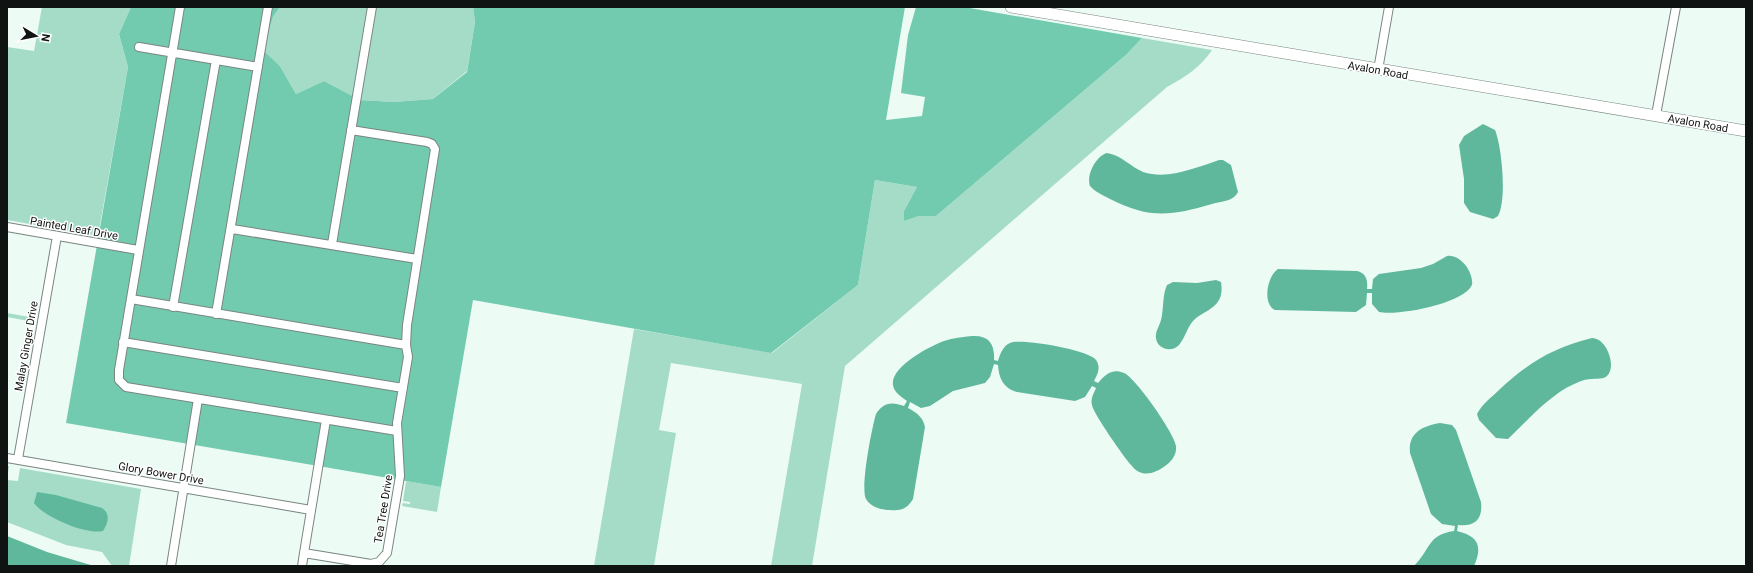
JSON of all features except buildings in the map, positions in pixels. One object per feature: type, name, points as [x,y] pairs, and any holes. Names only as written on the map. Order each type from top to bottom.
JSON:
[{"type":"main road","name":"Avalon Road","points":[[1011,7],[1746,131]]},
{"type":"street","points":[[180,7],[138,250],[123,342],[119,380],[126,387],[397,431]]},
{"type":"street","points":[[216,314],[232,229],[268,7]]},
{"type":"street","points":[[332,244],[372,7]]},
{"type":"street","points":[[1378,70],[1389,7]]},
{"type":"street","points":[[1656,115],[1676,7]]},
{"type":"street","points":[[139,47],[258,67]]},
{"type":"street","points":[[173,307],[216,60]]},
{"type":"street","name":"Tea Tree Drive","points":[[304,553],[371,564],[380,562],[387,553],[400,476],[397,431],[408,356],[406,345],[417,259],[435,149],[432,144],[427,142],[351,130]]},
{"type":"street","name":"Painted Leaf Drive","points":[[7,227],[138,250]]},
{"type":"street","points":[[232,229],[332,244],[417,259]]},
{"type":"street","name":"Malay Ginger Drive","points":[[18,459],[57,236]]},
{"type":"street","points":[[131,299],[406,345]]},
{"type":"street","points":[[123,342],[403,388]]},
{"type":"street","points":[[170,566],[198,399]]},
{"type":"street","points":[[302,566],[326,420]]},
{"type":"street","name":"Glory Bower Drive","points":[[7,458],[311,510]]},
{"type":"shaded area","points":[[42,7],[131,7],[119,34],[128,67],[98,236],[7,220],[7,47],[34,51]]},
{"type":"shaded area","points":[[131,7],[280,7],[273,17],[263,50],[280,66],[296,94],[324,81],[360,100],[394,102],[433,99],[467,72],[475,22],[473,7],[905,7],[886,120],[922,116],[925,97],[901,93],[908,35],[916,7],[964,7],[1142,38],[1127,54],[936,216],[919,216],[904,221],[904,211],[917,187],[875,180],[858,285],[771,353],[473,300],[441,487],[66,423],[128,67],[119,34]]},
{"type":"shaded area","points":[[280,7],[473,7],[475,22],[467,71],[433,99],[394,102],[360,100],[324,81],[296,94],[280,66],[263,50],[273,17]]},
{"type":"shaded area","points":[[1142,38],[1212,50],[1198,67],[1167,87],[845,366],[812,566],[771,566],[802,384],[671,363],[659,430],[676,433],[654,566],[594,566],[634,329],[772,353],[858,285],[875,180],[917,187],[904,211],[904,221],[919,216],[936,216],[1127,54]]},
{"type":"shaded area","points":[[1483,124],[1495,130],[1500,148],[1503,186],[1502,198],[1498,216],[1493,219],[1470,212],[1464,203],[1464,179],[1459,145],[1464,136]]},
{"type":"shaded area","points":[[1107,153],[1117,156],[1143,172],[1162,175],[1181,172],[1223,160],[1231,165],[1238,192],[1233,198],[1226,201],[1184,211],[1160,214],[1137,210],[1110,199],[1097,192],[1090,186],[1089,177],[1093,166],[1099,158]]},
{"type":"shaded area","points":[[1447,256],[1457,258],[1466,265],[1471,275],[1472,285],[1466,292],[1456,298],[1429,307],[1400,312],[1379,312],[1372,304],[1372,293],[1367,293],[1366,305],[1356,312],[1275,310],[1268,302],[1267,296],[1269,283],[1274,273],[1278,269],[1357,271],[1366,277],[1367,289],[1372,289],[1373,279],[1379,274],[1421,268],[1433,264]]},
{"type":"shaded area","points":[[1216,280],[1221,282],[1222,289],[1217,303],[1192,322],[1179,345],[1173,349],[1165,349],[1159,345],[1156,334],[1161,320],[1164,294],[1167,285],[1173,282],[1197,283]]},
{"type":"shaded area","points":[[7,313],[35,318],[34,322],[7,317]]},
{"type":"shaded area","points":[[972,336],[987,339],[992,345],[994,360],[998,361],[1002,350],[1008,344],[1027,342],[1069,349],[1091,356],[1098,363],[1098,373],[1094,381],[1098,383],[1109,373],[1116,371],[1124,373],[1137,384],[1169,430],[1176,446],[1176,452],[1173,458],[1157,471],[1151,473],[1139,472],[1123,455],[1094,410],[1092,405],[1092,396],[1096,388],[1092,386],[1085,397],[1075,401],[1017,392],[1005,385],[999,374],[998,365],[994,364],[990,377],[985,383],[953,391],[930,406],[921,408],[910,402],[908,408],[919,416],[925,427],[913,499],[901,510],[880,509],[873,506],[866,499],[864,483],[869,444],[876,414],[879,410],[888,404],[904,406],[907,401],[898,394],[893,385],[894,378],[898,371],[904,364],[921,352],[944,341]]},
{"type":"shaded area","points":[[1592,338],[1597,339],[1602,343],[1609,354],[1611,366],[1610,372],[1607,376],[1579,382],[1558,393],[1508,439],[1496,438],[1479,420],[1477,414],[1487,401],[1521,371],[1553,351]]},
{"type":"shaded area","points":[[1440,423],[1452,425],[1456,430],[1481,502],[1481,513],[1477,521],[1469,525],[1458,525],[1457,531],[1470,536],[1477,543],[1478,553],[1474,566],[1414,566],[1434,539],[1445,533],[1454,531],[1455,526],[1442,524],[1431,514],[1410,453],[1411,440],[1418,432],[1427,426]]},
{"type":"shaded area","points":[[7,466],[9,466],[7,480]]},
{"type":"shaded area","points":[[20,468],[141,489],[129,566],[112,566],[102,552],[66,545],[7,522],[7,480],[18,481]]},
{"type":"shaded area","points":[[406,481],[441,487],[437,512],[402,506],[403,503],[410,504],[410,502],[403,501]]},
{"type":"shaded area","points":[[37,492],[56,495],[102,508],[108,516],[105,528],[103,531],[96,532],[76,528],[56,519],[47,514],[34,503]]},
{"type":"shaded area","points":[[7,536],[47,552],[94,566],[7,566]]}]
